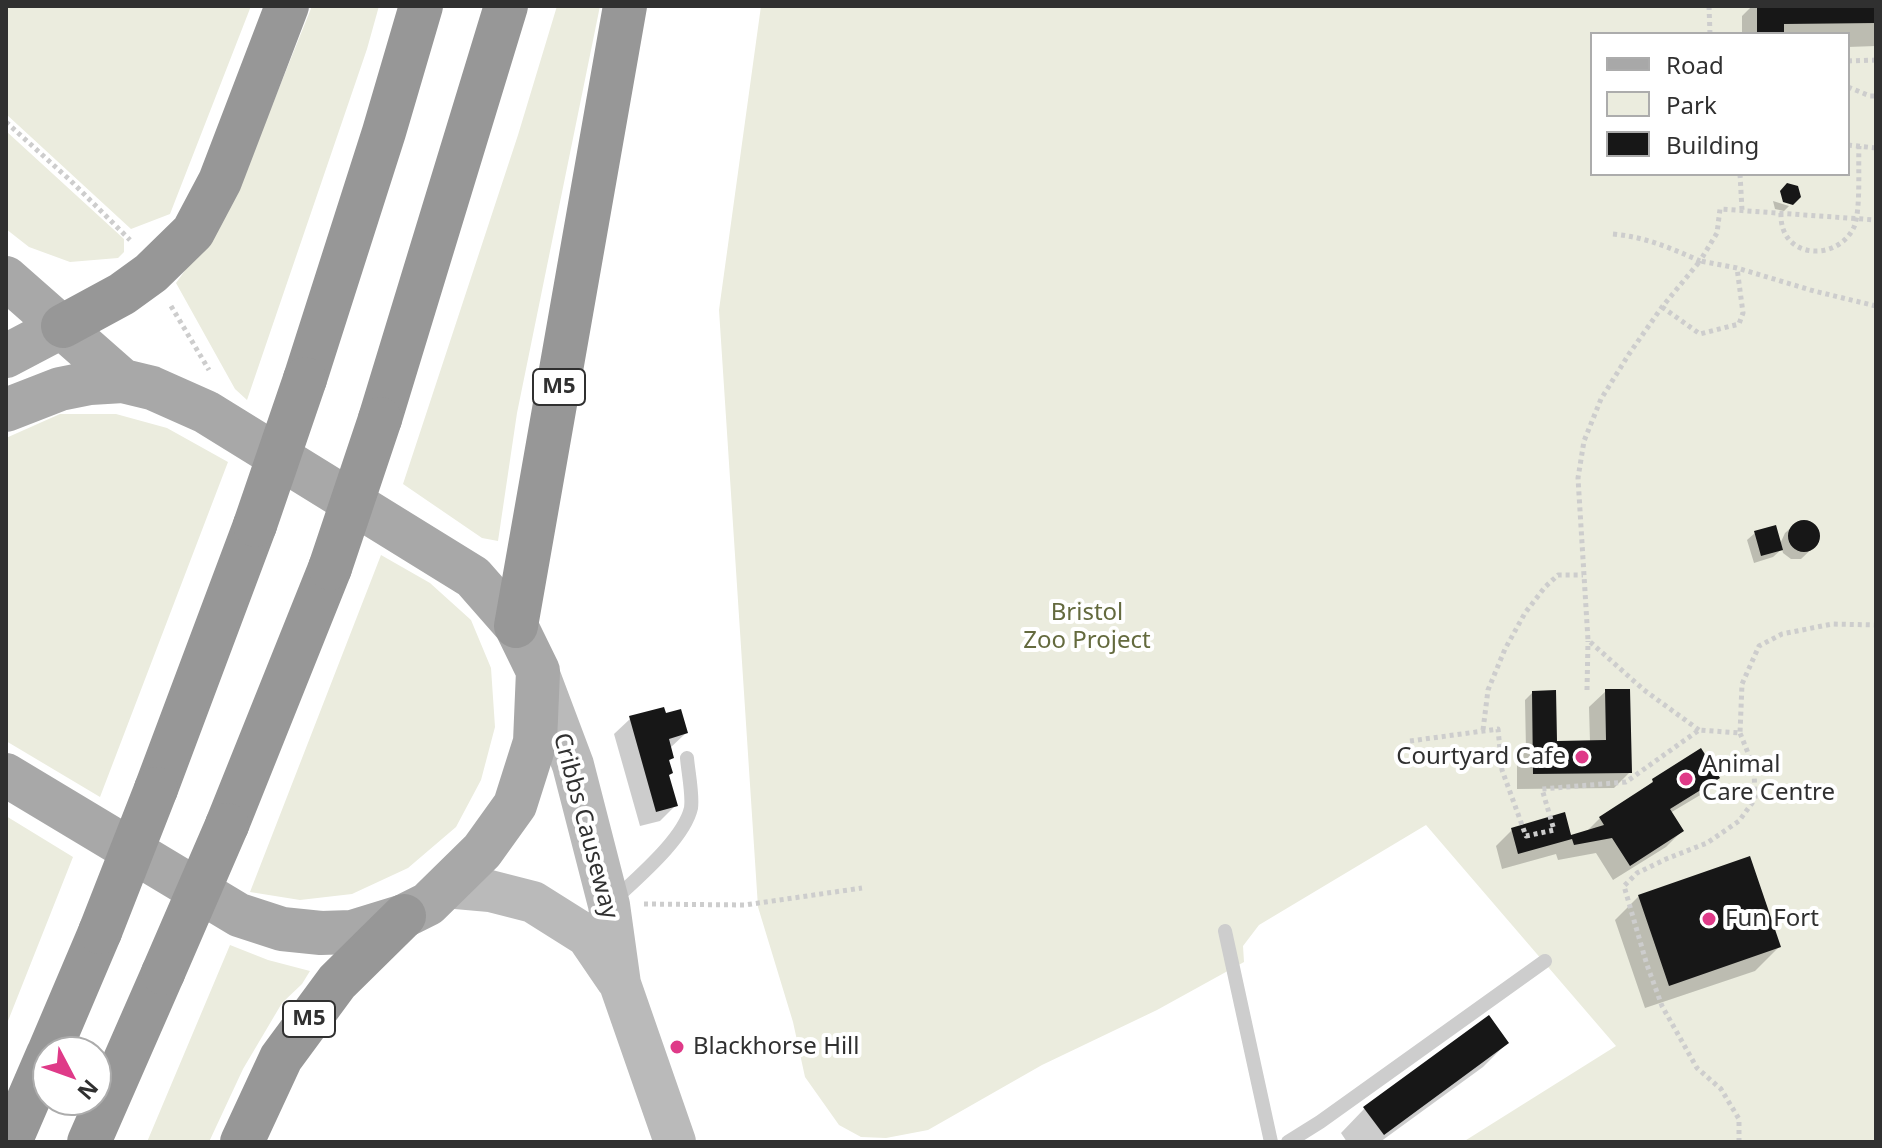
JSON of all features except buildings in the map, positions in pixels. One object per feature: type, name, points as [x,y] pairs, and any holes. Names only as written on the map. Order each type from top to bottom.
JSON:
[{"type":"highway","points":[[63,326],[122,294],[151,273],[193,232],[220,181],[287,6]]},
{"type":"highway","points":[[55,1036],[156,789],[255,525],[305,379],[421,6]]},
{"type":"highway","points":[[89,1142],[227,825],[330,568],[380,419],[506,6]]},
{"type":"highway","name":"M5","points":[[516,626],[625,6]]},
{"type":"highway","name":"M5","points":[[242,1142],[281,1058],[337,982],[404,916]]},
{"type":"highway","points":[[10,1142],[32,1090]]},
{"type":"main road","points":[[6,278],[123,381]]},
{"type":"main road","points":[[6,356],[63,326]]},
{"type":"main road","points":[[6,410],[60,389],[123,381],[152,388],[206,412],[473,577],[516,626],[538,671],[535,742],[515,805],[482,851],[428,904],[404,916],[352,932],[282,929],[239,915],[6,775]]},
{"type":"main road","name":"Cribbs Causeway","points":[[538,671],[573,765],[609,905],[620,984],[675,1142]]},
{"type":"main road","name":"Cribbs Causeway","points":[[445,887],[490,891],[533,902],[587,936],[620,984]]},
{"type":"lane","points":[[609,905],[682,830],[691,807],[687,758]]},
{"type":"lane","points":[[1225,931],[1271,1142]]},
{"type":"lane","points":[[1288,1142],[1545,961]]},
{"type":"path","points":[[1709,6],[1710,32]]},
{"type":"path","points":[[1850,61],[1876,60]]},
{"type":"path","points":[[1850,88],[1876,96]]},
{"type":"path","points":[[1850,145],[1876,148]]},
{"type":"path","points":[[1781,213],[1782,231],[1789,241],[1801,249],[1828,250],[1844,240],[1853,230],[1857,218],[1859,146]]},
{"type":"path","points":[[1740,176],[1742,210]]},
{"type":"path","points":[[1587,690],[1588,640],[1578,478],[1584,441],[1601,399],[1662,307],[1700,261],[1717,233],[1720,209],[1876,220]]},
{"type":"path","points":[[1613,234],[1634,236],[1663,244],[1700,261],[1876,306]]},
{"type":"path","points":[[1662,307],[1700,334],[1739,324],[1743,313],[1737,268]]},
{"type":"path","points":[[1483,730],[1488,690],[1505,649],[1525,613],[1558,575],[1583,575]]},
{"type":"path","points":[[1739,1142],[1739,1119],[1721,1089],[1697,1068],[1662,1006],[1624,886],[1637,873],[1707,843],[1739,821],[1755,799],[1754,768],[1740,733],[1742,684],[1759,646],[1782,634],[1832,624],[1876,625]]},
{"type":"path","points":[[1588,640],[1644,690],[1699,730],[1740,733]]},
{"type":"path","points":[[1410,741],[1498,729],[1502,770],[1526,836],[1554,830],[1542,789],[1626,782],[1699,730]]},
{"type":"path","points":[[609,905],[745,905],[862,888]]},
{"type":"green space","points":[[6,6],[251,6],[170,214],[131,229],[6,114]]},
{"type":"green space","points":[[312,6],[379,6],[247,400],[235,389],[176,283],[232,205]]},
{"type":"green space","points":[[557,6],[600,6],[517,413],[498,541],[482,538],[403,484],[518,135]]},
{"type":"green space","name":"Bristol Zoo Project","points":[[761,6],[1876,6],[1876,1142],[1463,1142],[1616,1046],[1426,825],[1259,925],[1243,946],[1244,962],[1157,1010],[1042,1065],[928,1130],[886,1138],[861,1137],[839,1125],[805,1077],[793,1022],[758,907],[719,310]]},
{"type":"green space","points":[[6,131],[124,239],[124,252],[118,258],[70,262],[29,247],[6,229]]},
{"type":"green space","points":[[60,414],[116,414],[167,428],[228,462],[100,797],[6,741],[6,438]]},
{"type":"green space","points":[[381,555],[430,583],[471,620],[491,668],[495,727],[481,780],[456,827],[408,868],[352,894],[300,900],[250,892]]},
{"type":"green space","points":[[6,816],[73,857],[6,1026]]},
{"type":"green space","points":[[230,945],[268,960],[310,971],[302,984],[282,1003],[243,1069],[209,1142],[147,1142]]},
{"type":"place","name":"Courtyard Cafe","points":[[1582,757]]},
{"type":"place","name":"Animal Care Centre","points":[[1686,779]]},
{"type":"place","name":"Fun Fort","points":[[1709,919]]},
{"type":"place","name":"Blackhorse Hill","points":[[677,1047]]}]
